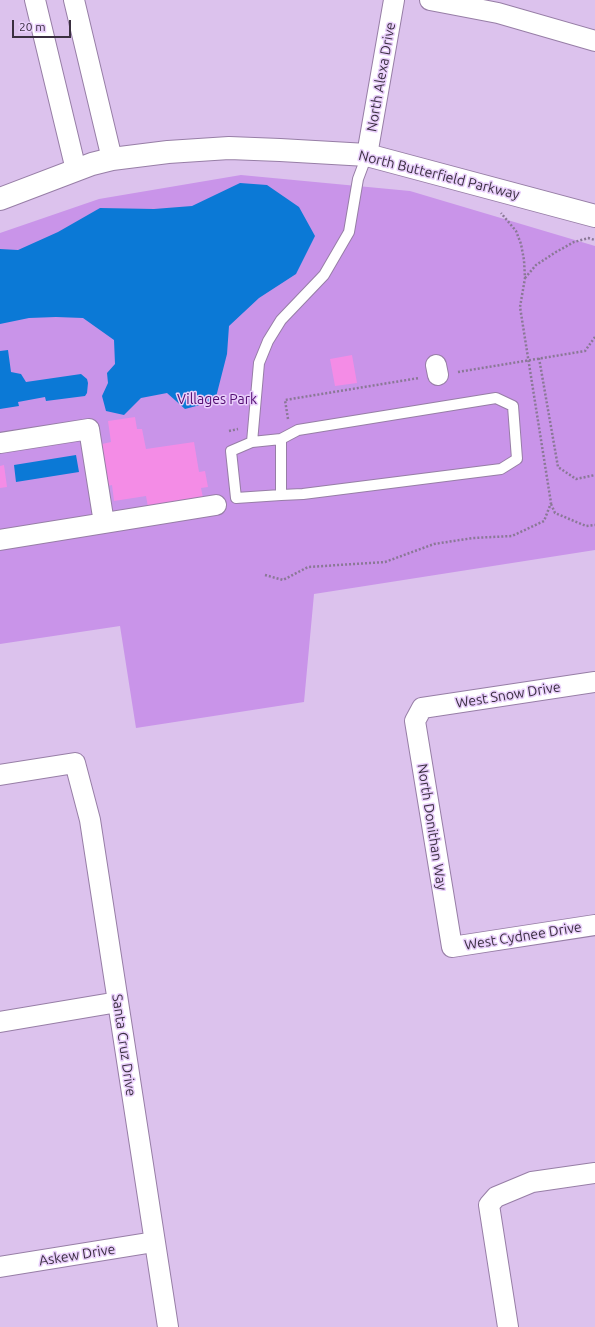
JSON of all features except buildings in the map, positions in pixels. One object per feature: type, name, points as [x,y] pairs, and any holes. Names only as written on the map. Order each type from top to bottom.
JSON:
[{"type":"street","points":[[35,0],[76,170]]},
{"type":"street","points":[[74,0],[112,159]]},
{"type":"street","name":"North Alexa Drive","points":[[367,155],[394,0]]},
{"type":"street","points":[[430,0],[498,13],[595,40]]},
{"type":"street","name":"North Butterfield Parkway","points":[[0,199],[76,170],[112,159],[168,152],[230,148],[367,155],[595,216]]},
{"type":"street","points":[[0,443],[89,429],[104,523]]},
{"type":"street","points":[[0,540],[216,505]]},
{"type":"street","name":"West Snow Drive","points":[[422,708],[595,682]]},
{"type":"street","name":"North Donithan Way","points":[[422,708],[415,721],[452,947]]},
{"type":"street","name":"Santa Cruz Drive","points":[[0,775],[75,763],[90,820],[168,1327]]},
{"type":"street","name":"West Cydnee Drive","points":[[452,947],[595,925]]},
{"type":"street","points":[[0,1022],[118,1002]]},
{"type":"street","points":[[508,1327],[489,1205],[496,1197],[532,1182],[595,1173]]},
{"type":"street","name":"Askew Drive","points":[[0,1267],[154,1242]]},
{"type":"lane","points":[[252,442],[252,426],[259,363],[268,341],[281,320],[324,275],[349,232],[358,179],[367,155]]},
{"type":"lane","points":[[496,398],[513,406],[517,459],[501,469],[310,494],[236,498],[231,451],[252,442],[281,439],[298,430],[496,398]]},
{"type":"lane","points":[[281,439],[281,495]]},
{"type":"path","points":[[501,212],[516,231],[521,244],[525,278],[536,265],[574,242],[589,238],[595,240]]},
{"type":"path","points":[[288,424],[285,400],[437,370],[585,351],[595,337]]},
{"type":"path","points":[[539,358],[558,467],[576,478],[595,475]]},
{"type":"path","points":[[229,431],[252,426]]},
{"type":"path","points":[[551,504],[555,513],[586,526],[595,525]]},
{"type":"green space","name":"Villages Park","points":[[241,175],[410,191],[595,246],[595,550],[314,594],[304,702],[136,728],[120,626],[0,644],[0,233],[99,199]]},
{"type":"water","points":[[240,183],[267,185],[299,207],[315,236],[296,274],[259,298],[229,326],[227,354],[215,401],[185,409],[167,393],[141,398],[124,415],[106,411],[102,396],[108,383],[107,373],[115,364],[114,340],[83,318],[29,318],[0,324],[0,249],[18,250],[58,232],[100,208],[154,209],[192,206]]},
{"type":"water","points":[[8,350],[11,372],[21,374],[26,382],[81,374],[87,379],[87,393],[85,396],[46,401],[45,397],[18,402],[19,406],[0,409],[0,351]]},
{"type":"water","points":[[76,455],[79,472],[16,482],[14,465]]}]
